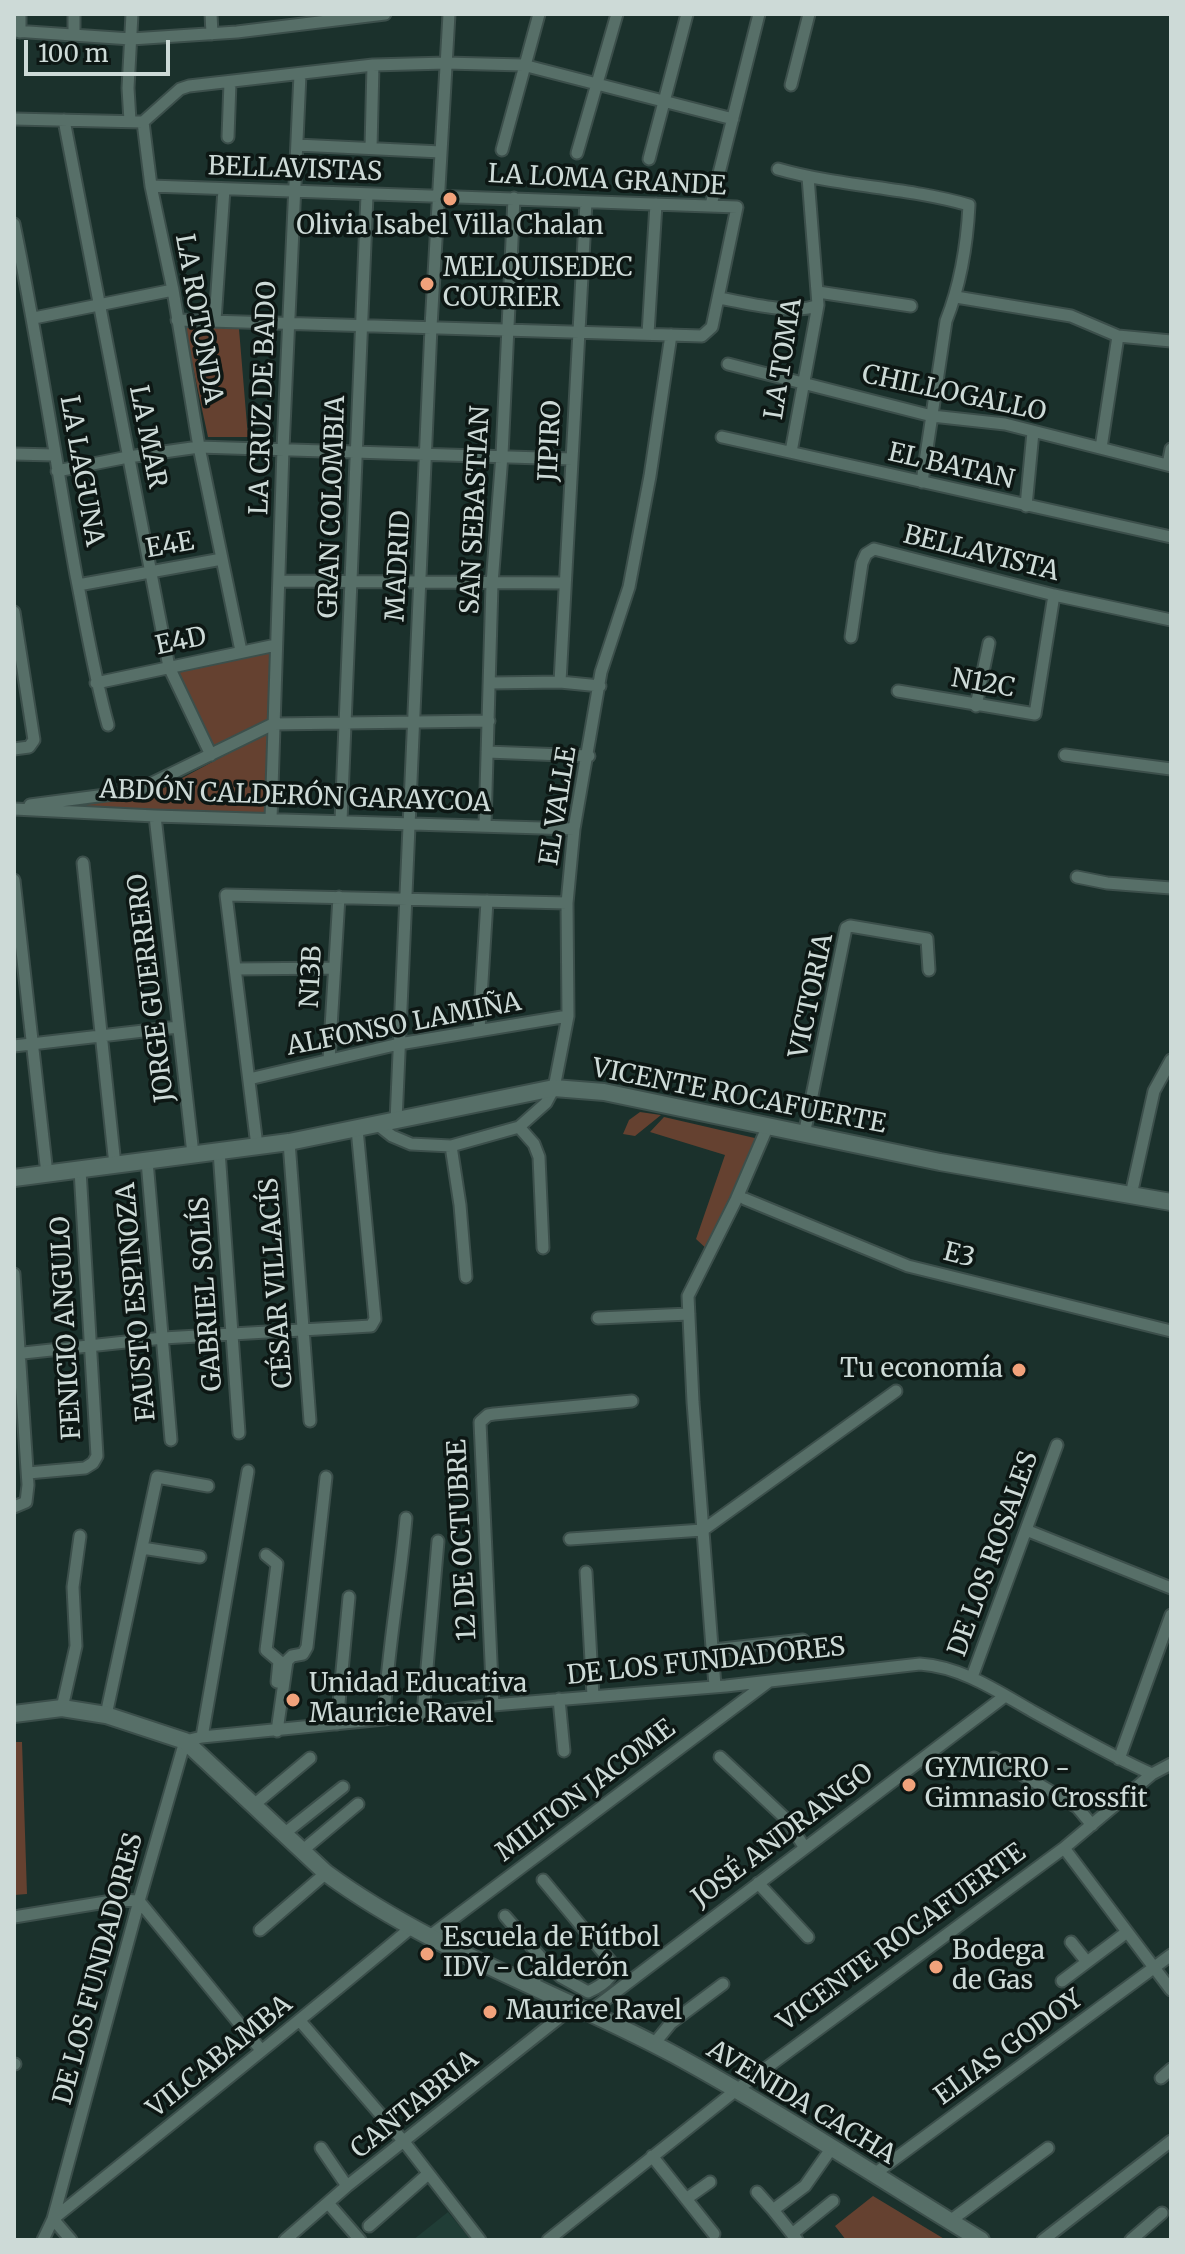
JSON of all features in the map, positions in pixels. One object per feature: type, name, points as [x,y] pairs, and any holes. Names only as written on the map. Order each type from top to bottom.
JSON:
[{"type":"street","points":[[20,14],[17,32],[131,39],[212,34],[334,18],[385,15]]},
{"type":"street","points":[[74,14],[74,35]]},
{"type":"street","points":[[130,121],[128,88],[132,14]]},
{"type":"street","points":[[211,14],[212,34]]},
{"type":"street","points":[[270,14],[272,28]]},
{"type":"street","name":"MADRID","points":[[396,1121],[431,327],[449,14]]},
{"type":"street","points":[[502,150],[539,14]]},
{"type":"street","points":[[577,153],[617,14]]},
{"type":"street","points":[[649,159],[687,14]]},
{"type":"street","points":[[711,205],[759,14]]},
{"type":"street","points":[[791,85],[809,14]]},
{"type":"street","points":[[14,119],[143,122],[180,89],[373,65],[446,63],[523,65],[733,119]]},
{"type":"street","points":[[371,148],[373,65]]},
{"type":"street","name":"LA CRUZ DE BADO","points":[[271,819],[283,449],[300,74]]},
{"type":"street","points":[[228,137],[230,82]]},
{"type":"street","name":"LA MAR","points":[[64,120],[169,667],[211,755]]},
{"type":"street","name":"LA ROTONDA","points":[[143,122],[151,186],[173,290],[199,447],[241,651]]},
{"type":"street","points":[[297,145],[441,152]]},
{"type":"street","points":[[778,169],[969,205],[966,249],[956,297],[946,321],[922,482]]},
{"type":"street","name":"LA TOMA","points":[[791,452],[818,298],[808,177]]},
{"type":"street","name":"BELLAVISTAS","points":[[151,186],[294,193],[438,195]]},
{"type":"street","points":[[215,321],[224,189]]},
{"type":"street","name":"GRAN COLOMBIA","points":[[341,821],[367,195]]},
{"type":"street","name":"LA LOMA GRANDE","points":[[438,195],[737,207],[712,327],[702,336],[671,335]]},
{"type":"street","name":"SAN SEBASTIAN","points":[[485,825],[492,584],[502,455],[514,198]]},
{"type":"street","name":"JIPIRO","points":[[560,682],[586,202]]},
{"type":"street","points":[[648,334],[656,204]]},
{"type":"street","name":"LA LAGUNA","points":[[14,224],[34,318],[54,455],[96,683],[108,725]]},
{"type":"street","points":[[34,318],[173,290]]},
{"type":"street","points":[[956,297],[1071,316],[1118,336],[1171,341]]},
{"type":"street","points":[[719,298],[797,309],[810,308],[818,298],[911,306]]},
{"type":"street","points":[[177,320],[671,335]]},
{"type":"street","name":"EL VALLE","points":[[378,1125],[392,1136],[411,1144],[451,1146],[519,1127],[546,1103],[554,1088],[568,1016],[567,903],[574,829],[589,756],[601,672],[629,587],[650,476],[671,335]]},
{"type":"street","points":[[1101,448],[1118,336]]},
{"type":"street","name":"CHILLOGALLO","points":[[728,364],[932,416],[1005,424],[1170,466]]},
{"type":"street","points":[[1026,506],[1033,432]]},
{"type":"street","name":"EL BATAN","points":[[722,437],[1171,537]]},
{"type":"street","points":[[57,471],[199,447],[572,459]]},
{"type":"street","points":[[1170,466],[1171,449]]},
{"type":"street","points":[[14,454],[54,455]]},
{"type":"street","name":"BELLAVISTA","points":[[851,637],[862,563],[871,549],[1054,595],[1171,620]]},
{"type":"street","name":"E4E","points":[[78,585],[222,559]]},
{"type":"street","points":[[280,581],[565,583]]},
{"type":"street","name":"N12C","points":[[898,691],[1032,715],[1037,712],[1054,595]]},
{"type":"street","points":[[14,612],[34,740],[33,744],[14,749]]},
{"type":"street","points":[[976,706],[989,643]]},
{"type":"street","name":"E4D","points":[[96,683],[276,645]]},
{"type":"street","points":[[490,683],[560,682],[600,686]]},
{"type":"street","points":[[14,808],[136,791],[273,724],[489,721]]},
{"type":"street","points":[[487,752],[589,756]]},
{"type":"street","points":[[1065,755],[1171,769]]},
{"type":"street","name":"ABDÓN CALDERÓN GARAYCOA","points":[[14,808],[155,816],[574,829]]},
{"type":"street","name":"JORGE GUERRERO","points":[[155,816],[193,1154]]},
{"type":"street","points":[[83,863],[115,1165]]},
{"type":"street","points":[[1077,877],[1107,883],[1171,888]]},
{"type":"street","points":[[14,880],[47,1174]]},
{"type":"street","points":[[257,1146],[226,895],[567,903]]},
{"type":"street","name":"N13B","points":[[329,1060],[339,897]]},
{"type":"street","points":[[479,1030],[487,901]]},
{"type":"street","name":"VICTORIA","points":[[804,1135],[846,928],[850,926],[923,936],[928,942],[929,970]]},
{"type":"street","points":[[236,969],[334,968]]},
{"type":"street","name":"ALFONSO LAMIÑA","points":[[249,1079],[399,1044],[568,1016]]},
{"type":"street","points":[[14,1046],[178,1027]]},
{"type":"street","points":[[1131,1195],[1154,1091],[1171,1060]]},
{"type":"street","name":"VICENTE ROCAFUERTE","points":[[14,1178],[289,1142],[554,1088],[604,1092],[767,1128],[1171,1202]]},
{"type":"street","points":[[519,1127],[534,1144],[539,1157],[543,1248]]},
{"type":"street","points":[[732,1709],[721,1686],[713,1650],[688,1296],[736,1200],[767,1128]]},
{"type":"street","points":[[17,1353],[163,1338],[371,1326],[375,1315],[357,1129]]},
{"type":"street","name":"CÉSAR VILLACÍS","points":[[289,1142],[310,1421]]},
{"type":"street","points":[[451,1146],[466,1277]]},
{"type":"street","name":"GABRIEL SOLÍS","points":[[219,1151],[239,1433]]},
{"type":"street","name":"FAUSTO ESPINOZA","points":[[147,1161],[171,1440]]},
{"type":"street","name":"FENICIO ANGULO","points":[[28,1473],[85,1468],[95,1461],[97,1445],[80,1170]]},
{"type":"street","name":"E3","points":[[745,1199],[908,1266],[1171,1331]]},
{"type":"street","points":[[14,1274],[17,1353],[28,1473],[26,1502],[14,1507]]},
{"type":"street","points":[[598,1318],[689,1314]]},
{"type":"street","points":[[570,1539],[703,1530],[896,1391]]},
{"type":"street","name":"12 DE OCTUBRE","points":[[493,1705],[480,1422],[494,1414],[632,1401]]},
{"type":"street","name":"DE LOS ROSALES","points":[[972,1677],[1057,1445]]},
{"type":"street","points":[[194,1739],[248,1471]]},
{"type":"street","points":[[106,1715],[157,1477],[208,1486]]},
{"type":"street","points":[[274,1731],[287,1661],[292,1656],[303,1654],[307,1647],[326,1477]]},
{"type":"street","points":[[384,1719],[391,1621],[400,1583],[406,1518]]},
{"type":"street","points":[[1026,1530],[1171,1588]]},
{"type":"street","points":[[62,1708],[76,1646],[73,1587],[80,1536]]},
{"type":"street","points":[[423,1714],[438,1541]]},
{"type":"street","points":[[142,1548],[200,1557]]},
{"type":"street","points":[[266,1555],[275,1561],[277,1567],[266,1643],[267,1652],[278,1659],[279,1664],[274,1731]]},
{"type":"street","points":[[586,1572],[593,1696]]},
{"type":"street","points":[[337,1724],[349,1597]]},
{"type":"street","points":[[1119,1759],[1171,1615]]},
{"type":"street","points":[[713,1650],[803,1640]]},
{"type":"street","name":"DE LOS FUNDADORES","points":[[43,2240],[53,2219],[139,1901],[194,1739],[493,1705],[721,1686],[920,1664],[940,1666],[972,1677],[1119,1759],[1152,1774]]},
{"type":"street","name":"MILTON JACOME","points":[[430,1936],[769,1681]]},
{"type":"street","name":"JOSÉ ANDRANGO","points":[[581,2010],[758,1883],[1005,1696]]},
{"type":"street","points":[[559,1699],[564,1751]]},
{"type":"street","name":"AVENIDA CACHA","points":[[14,1714],[62,1708],[106,1715],[194,1739],[326,1873],[350,1890],[412,1927],[653,2045],[981,2240]]},
{"type":"street","points":[[720,1757],[786,1819],[805,1848]]},
{"type":"street","points":[[255,1804],[310,1758]]},
{"type":"street","points":[[994,1758],[1077,1807],[1092,1825]]},
{"type":"street","name":"VICENTE ROCAFUERTE","points":[[548,2240],[735,2091],[1064,1848],[1152,1774],[1169,1768]]},
{"type":"street","points":[[285,1833],[343,1787]]},
{"type":"street","points":[[303,1850],[358,1804]]},
{"type":"street","points":[[1064,1848],[1171,1990]]},
{"type":"street","points":[[260,1930],[326,1873]]},
{"type":"street","points":[[505,1916],[561,1977],[588,1992],[613,1974],[612,1963],[543,1880]]},
{"type":"street","points":[[758,1883],[808,1937]]},
{"type":"street","points":[[14,1917],[118,1900],[139,1901],[261,2050]]},
{"type":"street","name":"VILCABAMBA","points":[[53,2219],[412,1927]]},
{"type":"street","points":[[1062,1981],[1127,1932]]},
{"type":"street","points":[[1071,1942],[1087,1962]]},
{"type":"street","name":"ELIAS GODOY","points":[[873,2175],[1171,1955]]},
{"type":"street","points":[[532,1986],[543,1960]]},
{"type":"street","points":[[653,2045],[671,2023],[723,1984]]},
{"type":"street","name":"CANTABRIA","points":[[285,2240],[347,2186],[581,2010]]},
{"type":"street","points":[[300,2021],[405,2143],[480,2240]]},
{"type":"street","points":[[1161,2078],[1171,2069]]},
{"type":"street","points":[[1043,2240],[1171,2141]]},
{"type":"street","points":[[321,2148],[347,2186]]},
{"type":"street","points":[[950,2221],[1048,2148]]},
{"type":"street","points":[[773,2210],[805,2186],[831,2149]]},
{"type":"street","points":[[652,2156],[714,2234]]},
{"type":"street","points":[[369,2226],[428,2174]]},
{"type":"street","points":[[686,2199],[710,2182]]},
{"type":"street","points":[[757,2192],[794,2237],[833,2201]]},
{"type":"street","points":[[328,2203],[360,2240]]},
{"type":"street","points":[[1131,2240],[1162,2213]]},
{"type":"street","points":[[53,2219],[71,2240]]},
{"type":"shaded area","points":[[184,326],[239,329],[248,437],[208,437]]},
{"type":"shaded area","points":[[271,651],[268,721],[212,749],[174,669]]},
{"type":"shaded area","points":[[268,732],[265,813],[75,806],[160,790]]},
{"type":"shaded area","points":[[640,1112],[661,1115],[635,1136],[623,1134],[629,1120]]},
{"type":"shaded area","points":[[664,1117],[759,1139],[741,1202],[710,1252],[696,1239],[725,1155],[650,1132]]},
{"type":"shaded area","points":[[14,1742],[22,1742],[27,1894],[14,1895]]},
{"type":"shaded area","points":[[873,2196],[946,2240],[846,2240],[835,2226]]},
{"type":"shaded area","points":[[448,2212],[471,2240],[413,2240]]},
{"type":"place","name":"Olivia Isabel Villa Chalan","points":[[450,199]]},
{"type":"place","name":"MELQUISEDEC COURIER","points":[[427,284]]},
{"type":"place","name":"Tu economía","points":[[1019,1370]]},
{"type":"place","name":"Unidad Educativa Mauricie Ravel","points":[[293,1700]]},
{"type":"place","name":"GYMICRO - Gimnasio Crossfit","points":[[909,1785]]},
{"type":"place","name":"Escuela de Fútbol IDV - Calderón","points":[[427,1954]]},
{"type":"place","name":"Bodega de Gas","points":[[936,1967]]},
{"type":"place","name":"Maurice Ravel","points":[[490,2012]]}]
